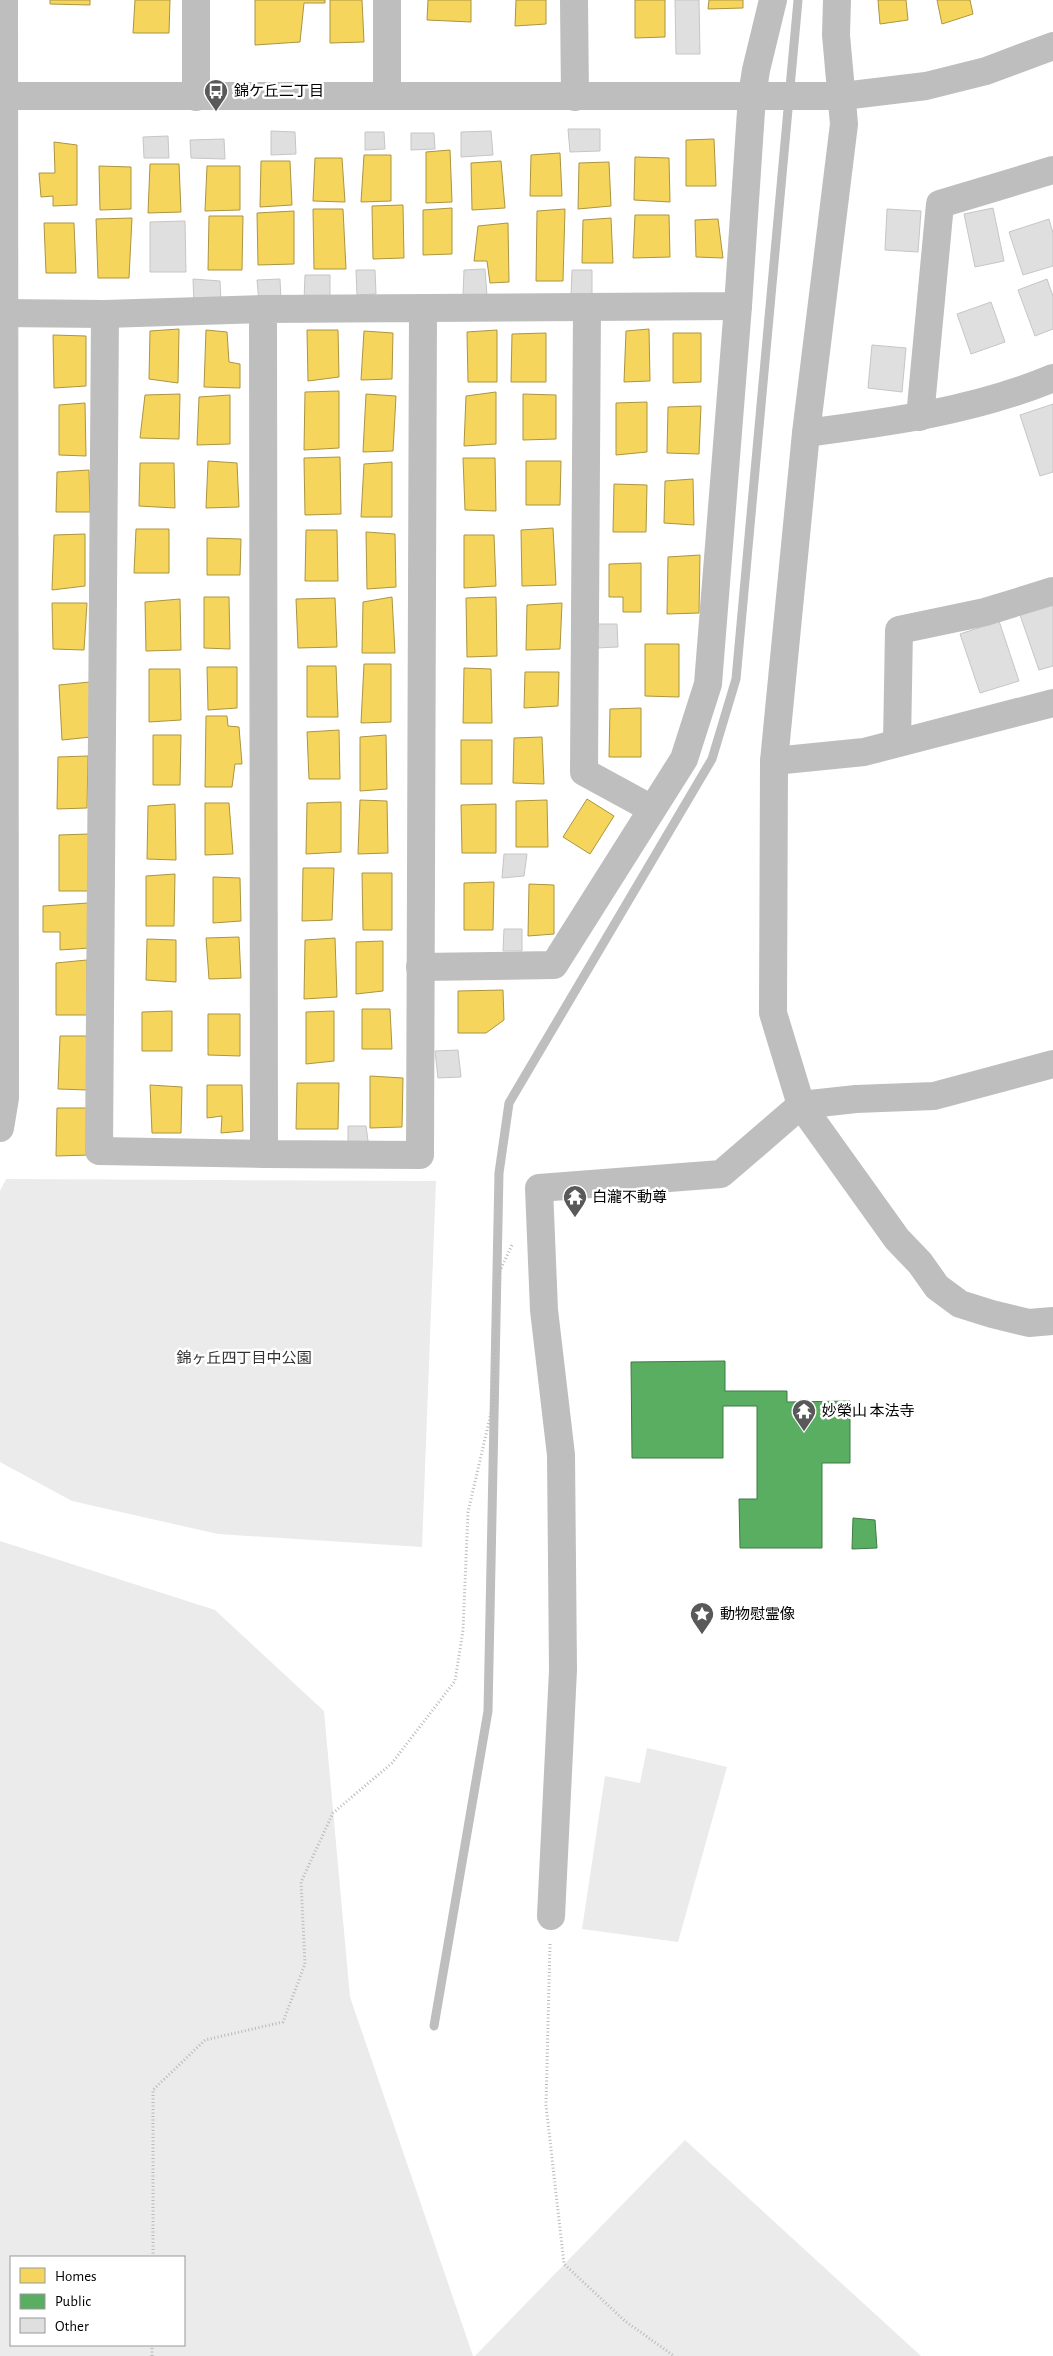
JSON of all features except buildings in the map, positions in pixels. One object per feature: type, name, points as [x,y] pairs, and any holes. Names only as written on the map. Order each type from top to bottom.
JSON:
[{"type":"street","points":[[0,1128],[2,1098],[2,96],[4,0]]},
{"type":"street","points":[[196,0],[196,97]]},
{"type":"street","points":[[387,0],[387,96]]},
{"type":"street","points":[[574,0],[574,97]]},
{"type":"street","points":[[420,968],[554,965],[684,759],[708,684],[738,306],[752,96],[756,70],[773,0]]},
{"type":"street","points":[[837,0],[836,35],[843,96],[844,124],[806,433],[774,761],[773,1013],[801,1105],[897,1239],[920,1263],[937,1287],[960,1304],[992,1314],[1029,1323],[1053,1321]]},
{"type":"street","points":[[2,96],[843,96],[926,86],[986,71],[1053,46]]},
{"type":"street","points":[[920,416],[940,204],[1053,170]]},
{"type":"street","points":[[3,313],[105,314],[263,309],[738,306]]},
{"type":"street","points":[[587,308],[584,772],[652,809]]},
{"type":"street","points":[[263,309],[264,1154]]},
{"type":"street","points":[[105,314],[99,1151],[420,1155],[423,309]]},
{"type":"street","points":[[806,433],[920,416],[1009,394],[1053,378]]},
{"type":"street","points":[[897,744],[899,630],[985,612],[1053,591]]},
{"type":"street","points":[[774,761],[864,752],[1053,703]]},
{"type":"street","points":[[551,1916],[563,1670],[561,1456],[544,1310],[539,1188],[721,1174],[801,1105],[856,1099],[934,1096],[1053,1064]]},
{"type":"path","points":[[153,2256],[153,2090],[206,2040],[283,2022],[305,1964],[301,1882],[333,1813],[392,1763],[455,1681],[463,1630],[468,1512],[494,1400],[497,1277],[514,1241]]},
{"type":"path","points":[[551,1916],[546,2105],[564,2264],[625,2321],[674,2356]]},
{"type":"green space","name":"錦ヶ丘四丁目中公園","points":[[6,1179],[436,1181],[422,1547],[218,1534],[72,1501],[0,1462],[0,1191]]},
{"type":"green space","points":[[0,1541],[215,1610],[324,1711],[350,1997],[473,2356],[0,2356]]},
{"type":"green space","points":[[647,1748],[727,1767],[678,1942],[582,1929],[605,1776],[640,1783]]},
{"type":"green space","points":[[685,2140],[921,2356],[475,2356]]},
{"type":"waterway","points":[[434,2026],[488,1711],[499,1173],[509,1103],[712,759],[736,679],[798,0]]},
{"type":"place","name":"錦ケ丘二丁目","points":[[216,112]]},
{"type":"place","name":"白瀧不動尊","points":[[575,1218]]},
{"type":"place","name":"妙榮山 本法寺","points":[[804,1432]]},
{"type":"place","name":"動物慰霊像","points":[[702,1635]]}]
